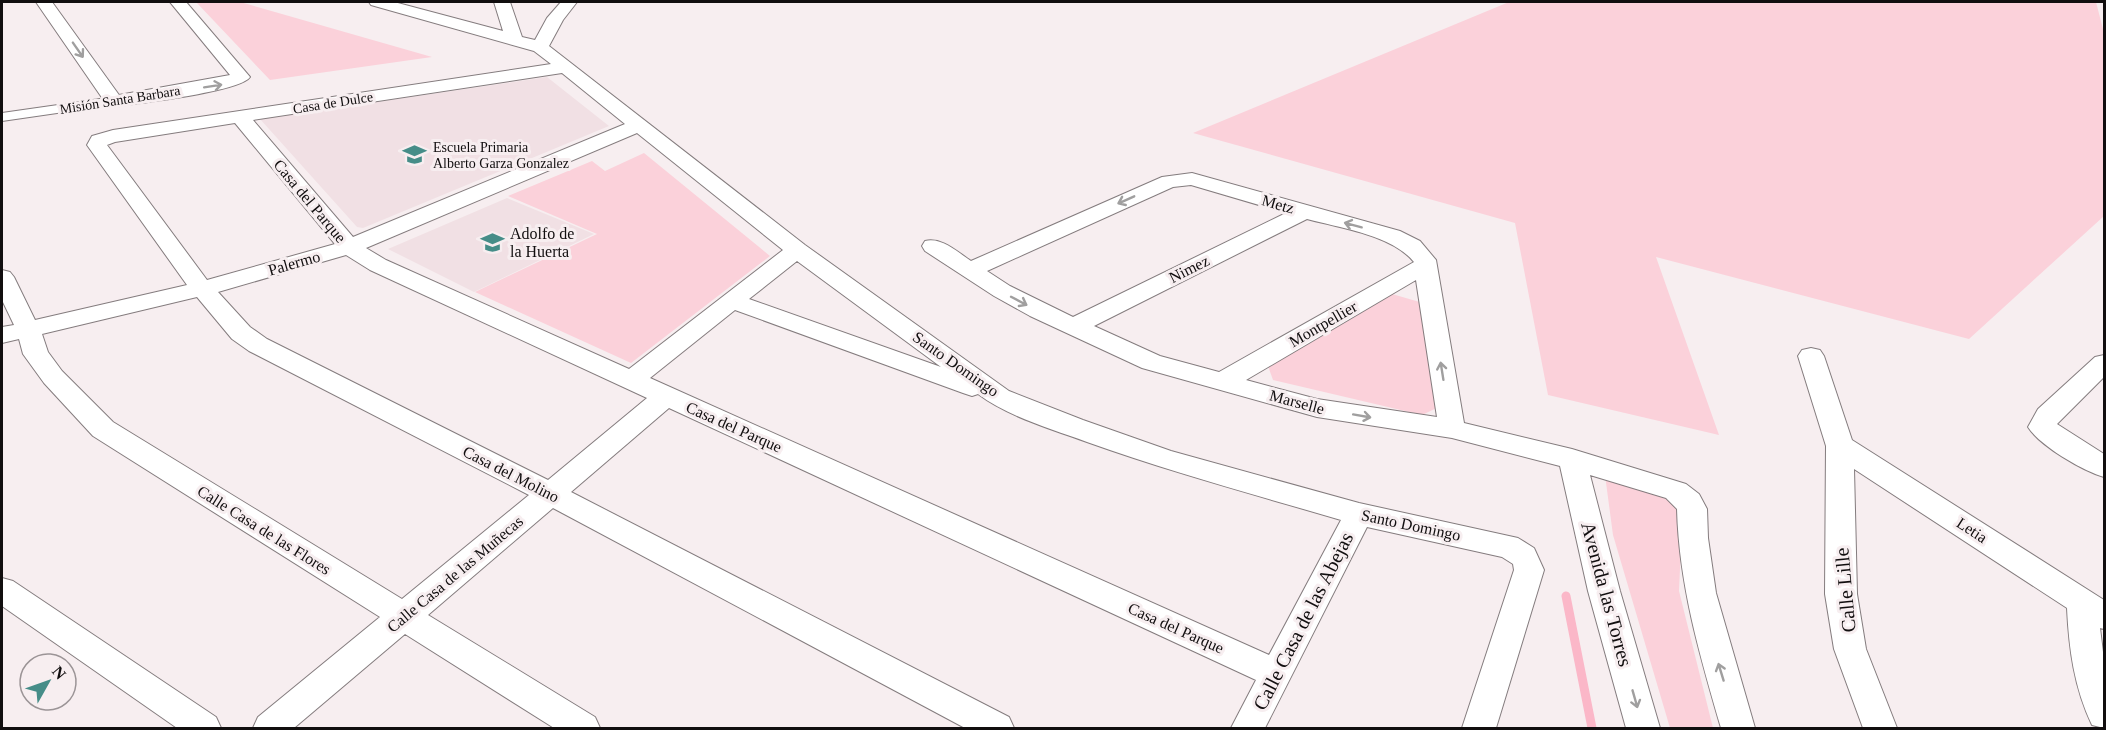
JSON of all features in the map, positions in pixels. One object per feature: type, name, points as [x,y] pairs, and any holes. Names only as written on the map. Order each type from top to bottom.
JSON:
[{"type":"street","points":[[44,2],[114,101]]},
{"type":"street","name":"Misión Santa Barbara","points":[[2,117],[238,80],[240,75],[178,2]]},
{"type":"street","points":[[502,2],[514,40]]},
{"type":"street","points":[[388,3],[540,47],[555,18],[570,2]]},
{"type":"street","name":"Santo Domingo","points":[[540,47],[797,250],[1000,396],[1073,427],[1164,459],[1359,514],[1510,546],[1518,550],[1528,564],[1527,576],[1479,729]]},
{"type":"street","name":"Casa de Dulce","points":[[99,140],[568,67]]},
{"type":"street","name":"Casa del Parque","points":[[240,117],[349,248],[421,286],[1275,673]]},
{"type":"street","name":"Palermo","points":[[15,332],[202,289],[349,248],[640,125]]},
{"type":"street","name":"Casa del Molino","points":[[99,140],[97,146],[202,289],[241,333],[278,357],[551,494],[997,729]]},
{"type":"street","name":"Metz","points":[[970,270],[1175,179],[1192,178],[1404,241],[1423,256],[1425,265]]},
{"type":"street","name":"Nimez","points":[[1073,327],[1304,212]]},
{"type":"street","name":"Marselle","points":[[933,246],[1002,291],[1073,327],[1151,362],[1317,408],[1452,429],[1572,459],[1676,491],[1684,496],[1692,509],[1695,572],[1708,627],[1738,729]]},
{"type":"street","points":[[631,380],[797,250]]},
{"type":"street","points":[[1425,265],[1452,429]]},
{"type":"street","name":"Montpellier","points":[[1222,382],[1425,265]]},
{"type":"street","name":"Calle Casa de las Flores","points":[[2,277],[15,332],[36,354],[53,377],[103,429],[583,729]]},
{"type":"street","points":[[732,301],[1000,396]]},
{"type":"street","name":"Calle Lille","points":[[1811,356],[1840,446],[1841,594],[1850,649],[1881,729]]},
{"type":"street","points":[[2104,363],[2047,416],[2042,427],[2054,437],[2104,467]]},
{"type":"street","name":"Calle Casa de las Muñecas","points":[[270,729],[667,396]]},
{"type":"street","name":"Letia","points":[[1840,446],[2093,608]]},
{"type":"street","name":"Avenida las Torres","points":[[1572,459],[1604,591],[1643,729]]},
{"type":"street","name":"Calle Casa de las Abejas","points":[[1248,729],[1359,514]]},
{"type":"street","points":[[2,590],[204,729]]},
{"type":"street","points":[[2093,608],[2085,654],[2096,697],[2104,714]]},
{"type":"shaded area","points":[[196,2],[240,2],[432,57],[270,80]]},
{"type":"shaded area","points":[[1509,2],[2096,2],[2104,33],[2104,216],[1969,339],[1656,257],[1719,435],[1548,395],[1515,223],[1193,133]]},
{"type":"shaded area","name":"Escuela Primaria Alberto Garza Gonzalez","points":[[547,77],[609,126],[363,228],[357,227],[260,119]]},
{"type":"shaded area","points":[[644,153],[770,256],[631,363],[475,292],[597,234],[508,196],[592,161],[605,171]]},
{"type":"shaded area","name":"Adolfo de la Huerta","points":[[507,198],[594,234],[474,292],[388,249]]},
{"type":"shaded area","points":[[1392,294],[1423,303],[1441,406],[1422,415],[1273,380],[1268,366]]},
{"type":"shaded area","points":[[1605,475],[1683,503],[1679,591],[1713,728],[1670,728],[1613,535]]},
{"type":"waterway","points":[[1566,596],[1592,728]]},
{"type":"place","name":"Escuela Primaria Alberto Garza Gonzalez","points":[[415,155]]},
{"type":"place","name":"Adolfo de la Huerta","points":[[492,242]]}]
